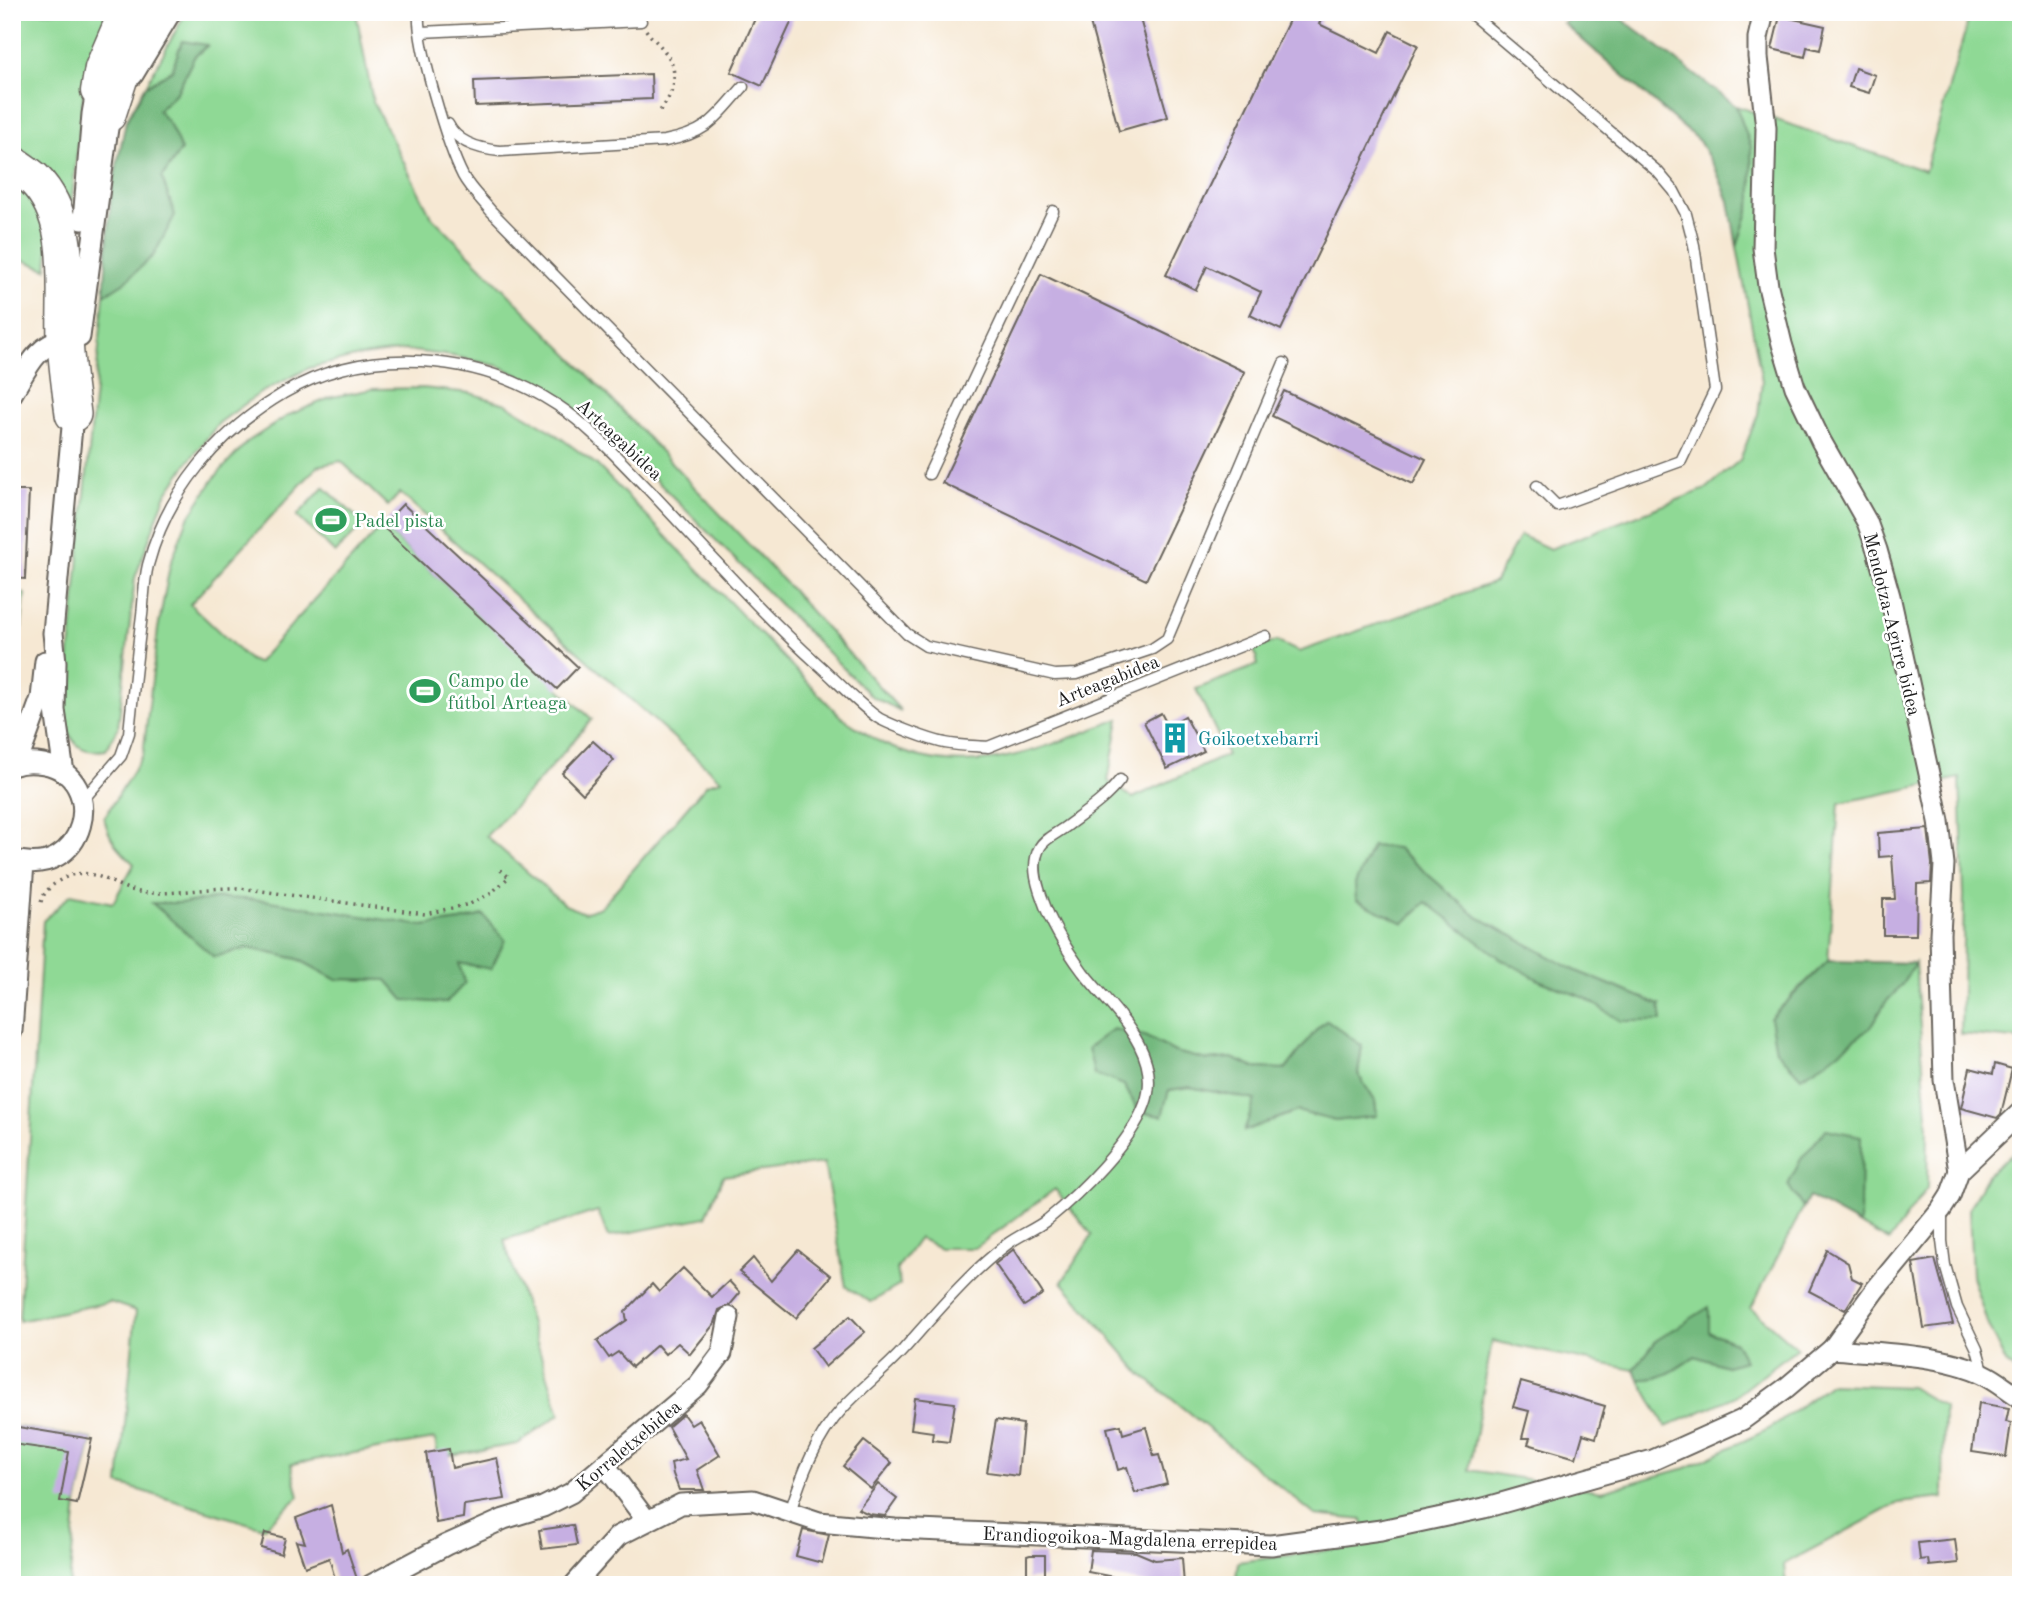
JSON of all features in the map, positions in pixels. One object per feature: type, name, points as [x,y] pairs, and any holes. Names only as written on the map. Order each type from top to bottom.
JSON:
[{"type":"highway","points":[[12,163],[33,179],[44,193],[54,212],[61,235],[73,330],[73,414]]},
{"type":"main road","points":[[103,104],[108,45],[134,20]]},
{"type":"street","points":[[134,20],[157,12]]},
{"type":"street","points":[[73,330],[83,211],[103,104],[171,12]]},
{"type":"street","name":"Mendotza-Agirre bidea","points":[[1764,12],[1758,38],[1758,57],[1766,128],[1763,248],[1768,286],[1795,387],[1821,441],[1867,522],[1877,550],[1890,596],[1931,783],[1944,864],[1940,934],[1944,1080],[1959,1171]]},
{"type":"street","points":[[73,330],[103,104]]},
{"type":"street","points":[[12,394],[38,353],[51,341],[73,330]]},
{"type":"street","points":[[64,773],[55,710],[56,662],[53,633],[73,414]]},
{"type":"street","points":[[15,765],[41,698],[45,659],[53,633]]},
{"type":"street","points":[[12,1031],[18,861],[39,863],[65,852],[75,841],[83,815],[82,801],[75,786],[64,773],[42,763],[15,765]]},
{"type":"street","name":"Erandiogoikoa-Magdalena errepidea","points":[[574,1585],[618,1536],[681,1504],[753,1500],[819,1522],[895,1530],[1271,1545],[1381,1530],[1483,1508],[1653,1460],[1742,1420],[1787,1388],[1832,1349],[1875,1290],[1941,1210],[1950,1196],[1959,1171],[2021,1112]]},
{"type":"street","name":"Korraletxebidea","points":[[371,1585],[458,1540],[571,1493],[698,1385],[722,1353],[729,1317]]},
{"type":"street","points":[[1832,1349],[1906,1356],[1961,1366],[1984,1374],[2021,1398]]},
{"type":"street","points":[[605,1465],[647,1521]]},
{"type":"lane","points":[[419,12],[421,32],[452,152],[465,180],[491,211],[907,634],[926,646],[1055,675],[1077,674],[1152,649],[1167,639],[1284,363]]},
{"type":"lane","points":[[1469,12],[1658,172],[1674,191],[1686,214],[1694,245],[1715,390],[1681,461],[1557,506],[1537,486]]},
{"type":"lane","points":[[421,32],[641,21]]},
{"type":"lane","points":[[440,107],[452,131],[465,141],[484,149],[500,151],[665,141],[690,137],[705,129],[743,87]]},
{"type":"lane","points":[[929,474],[1054,211]]},
{"type":"lane","name":"Arteagabidea","points":[[82,801],[121,756],[129,733],[148,566],[170,508],[199,462],[226,434],[263,405],[302,382],[339,369],[378,362],[435,361],[472,369],[514,383],[556,404],[582,424],[797,645],[879,718],[943,743],[988,747],[1266,636]]},
{"type":"lane","points":[[790,1512],[802,1476],[840,1411],[886,1368],[970,1278],[1007,1245],[1045,1222],[1069,1201],[1121,1146],[1146,1102],[1149,1077],[1141,1048],[1063,943],[1047,912],[1037,884],[1035,861],[1040,845],[1093,807],[1120,780]]},
{"type":"lane","points":[[1941,1210],[1945,1265],[1957,1307],[1977,1349],[1984,1374]]},
{"type":"path","points":[[641,21],[651,39],[664,49],[674,64],[671,96],[657,114]]},
{"type":"path","points":[[39,907],[43,896],[54,883],[72,874],[86,872],[124,888],[144,893],[216,887],[240,888],[425,914],[470,904],[490,894],[509,877],[499,869]]},
{"type":"green space","points":[[12,12],[109,12],[86,71],[69,225],[40,164],[12,143]]},
{"type":"green space","points":[[186,12],[356,12],[373,102],[431,216],[576,362],[789,587],[901,711],[871,696],[620,444],[548,389],[499,366],[405,350],[355,357],[309,368],[260,393],[219,423],[165,496],[135,578],[118,728],[106,750],[90,751],[75,743],[63,724],[104,295],[126,281],[162,178],[170,126],[158,110],[177,92],[194,57],[207,46],[182,41],[172,70],[145,87]]},
{"type":"green space","points":[[1578,12],[1613,12],[1736,106],[1751,147],[1752,198],[1737,247],[1729,201],[1716,170],[1699,141],[1563,23]]},
{"type":"green space","points":[[1966,12],[2021,12],[2021,1044],[2015,1039],[1961,1034],[1964,895],[1960,778],[1839,803],[1828,961],[1790,997],[1848,1043],[1871,1027],[1915,963],[1928,1128],[1927,1188],[1889,1241],[1860,1225],[1860,1184],[1789,1185],[1803,1208],[1751,1308],[1797,1348],[1734,1397],[1666,1427],[1639,1379],[1655,1378],[1669,1373],[1695,1356],[1726,1366],[1735,1342],[1709,1332],[1657,1340],[1634,1370],[1492,1341],[1469,1470],[1602,1491],[1686,1468],[1769,1429],[1830,1384],[1910,1387],[1944,1407],[1943,1498],[1899,1503],[1784,1564],[1786,1585],[1235,1585],[1238,1562],[1369,1545],[1362,1520],[1315,1515],[1142,1375],[1062,1282],[1092,1235],[1055,1189],[975,1248],[939,1248],[919,1238],[897,1269],[900,1285],[871,1302],[846,1287],[824,1163],[723,1176],[706,1217],[608,1237],[598,1211],[504,1240],[560,1414],[518,1444],[438,1457],[435,1439],[291,1464],[299,1497],[263,1528],[119,1484],[136,1311],[110,1302],[19,1321],[43,921],[71,894],[113,903],[134,864],[115,844],[104,818],[143,755],[158,629],[170,565],[187,520],[215,477],[247,442],[289,415],[332,397],[373,389],[423,388],[470,393],[506,404],[550,430],[597,465],[841,717],[872,737],[913,755],[943,761],[973,762],[1031,751],[1119,719],[1108,781],[1133,798],[1227,755],[1196,689],[1258,665],[1254,649],[1276,641],[1299,652],[1495,582],[1520,535],[1550,549],[1706,489],[1740,460],[1758,414],[1762,381],[1737,247],[1752,198],[1751,147],[1736,106],[1925,171],[1968,21]],"holes":[[[341,461],[388,506],[400,493],[721,780],[707,784],[601,907],[584,913],[565,905],[486,836],[539,781],[592,719],[382,526],[257,663],[249,660],[190,604],[318,466]],[[1397,848],[1476,916],[1576,971],[1660,1005],[1621,1021],[1585,998],[1541,981],[1426,902]],[[222,898],[423,926],[483,915],[459,963],[387,980],[335,979],[298,959],[248,948],[214,957],[154,903],[185,903]],[[1327,1020],[1362,1046],[1358,1074],[1375,1101],[1377,1116],[1335,1121],[1297,1111],[1245,1131],[1256,1100],[1190,1087],[1169,1090],[1161,1116],[1139,1112],[1124,1085],[1144,1036],[1175,1052],[1207,1060],[1232,1058],[1255,1068],[1286,1069]]]},
{"type":"green space","points":[[182,41],[207,45],[194,57],[177,92],[158,110],[170,125],[181,150],[162,178],[175,215],[154,255],[126,281],[104,295],[111,194],[126,121],[145,87],[172,70]]},
{"type":"green space","points":[[12,174],[51,228],[47,269],[12,256]]},
{"type":"green space","name":"Padel pista","points":[[324,487],[364,524],[335,553],[297,516]]},
{"type":"green space","points":[[12,590],[25,594],[21,632],[12,631]]},
{"type":"green space","points":[[1372,846],[1397,848],[1476,916],[1576,971],[1660,1005],[1662,1021],[1621,1021],[1585,998],[1541,981],[1500,958],[1426,902],[1404,923],[1356,900],[1355,884]]},
{"type":"green space","points":[[222,898],[264,900],[423,926],[483,915],[505,940],[491,969],[459,963],[465,983],[446,1003],[404,1000],[387,980],[335,979],[298,959],[248,948],[214,957],[152,903],[185,903]]},
{"type":"green space","points":[[1828,961],[1915,963],[1871,1027],[1801,1077],[1776,1050],[1770,1018]]},
{"type":"green space","points":[[1327,1020],[1362,1046],[1358,1074],[1375,1101],[1377,1116],[1335,1121],[1297,1111],[1244,1131],[1255,1100],[1190,1087],[1169,1090],[1162,1116],[1139,1112],[1124,1085],[1094,1074],[1088,1048],[1113,1029],[1144,1036],[1175,1052],[1207,1060],[1232,1058],[1255,1068],[1286,1069]]},
{"type":"green space","points":[[1826,1129],[1861,1136],[1860,1225],[1809,1197],[1803,1208],[1788,1185],[1801,1159]]},
{"type":"green space","points":[[2021,1146],[2021,1375],[2006,1363],[1988,1326],[1972,1276],[1969,1209],[1987,1175]]},
{"type":"green space","points":[[1709,1307],[1709,1332],[1735,1342],[1745,1361],[1726,1366],[1695,1356],[1662,1376],[1639,1379],[1634,1370],[1657,1340]]},
{"type":"green space","points":[[12,1426],[92,1439],[77,1504],[69,1585],[12,1585]]},
{"type":"building","points":[[758,12],[796,12],[762,86],[731,72]]},
{"type":"building","points":[[1087,12],[1138,12],[1168,117],[1119,131]]},
{"type":"building","points":[[1293,12],[1325,12],[1319,24],[1379,53],[1390,31],[1418,45],[1281,330],[1250,315],[1261,292],[1207,266],[1196,290],[1166,275]]},
{"type":"building","points":[[1780,16],[1825,26],[1820,50],[1807,47],[1805,57],[1772,49]]},
{"type":"building","points":[[1855,68],[1875,75],[1869,93],[1849,87]]},
{"type":"building","points":[[651,74],[652,99],[475,106],[474,81]]},
{"type":"building","points":[[1041,274],[1245,372],[1146,580],[942,483]]},
{"type":"building","points":[[1284,391],[1426,459],[1413,484],[1272,416]]},
{"type":"building","points":[[12,491],[29,491],[25,579],[12,578]]},
{"type":"building","points":[[403,504],[578,667],[557,689],[382,526]]},
{"type":"building","name":"Goikoetxebarri","points":[[1161,713],[1168,726],[1185,716],[1204,751],[1167,769],[1144,722]]},
{"type":"building","points":[[593,741],[614,760],[583,794],[562,773]]},
{"type":"building","points":[[1928,829],[1931,883],[1917,884],[1916,935],[1883,935],[1883,899],[1895,899],[1892,856],[1879,857],[1878,833]]},
{"type":"building","points":[[1995,1064],[2012,1069],[2001,1114],[1997,1118],[1961,1108],[1970,1068],[1993,1074]]},
{"type":"building","points":[[1014,1249],[1043,1294],[1024,1306],[995,1264]]},
{"type":"building","points":[[798,1250],[831,1276],[796,1318],[739,1272],[753,1258],[771,1281]]},
{"type":"building","points":[[1827,1250],[1848,1263],[1852,1278],[1862,1283],[1845,1310],[1809,1291]]},
{"type":"building","points":[[1935,1259],[1953,1324],[1924,1328],[1913,1263]]},
{"type":"building","points":[[683,1268],[712,1297],[729,1281],[740,1293],[730,1305],[719,1310],[715,1323],[690,1354],[678,1343],[665,1354],[657,1345],[632,1367],[618,1352],[609,1358],[597,1341],[627,1320],[625,1312],[652,1284],[659,1292]]},
{"type":"building","points":[[850,1316],[865,1332],[825,1367],[811,1348]]},
{"type":"building","points":[[1521,1382],[1605,1406],[1596,1438],[1583,1434],[1576,1458],[1528,1444],[1530,1438],[1522,1438],[1529,1411],[1513,1407]]},
{"type":"building","points":[[915,1398],[955,1403],[949,1442],[932,1440],[933,1432],[911,1429]]},
{"type":"building","points":[[1979,1403],[2009,1408],[2006,1422],[2011,1423],[2006,1457],[1972,1452]]},
{"type":"building","points":[[683,1414],[691,1425],[699,1420],[720,1455],[697,1470],[704,1490],[679,1490],[673,1474],[671,1463],[686,1459],[668,1427]]},
{"type":"building","points":[[996,1420],[1023,1424],[1018,1476],[987,1472]]},
{"type":"building","points":[[1121,1425],[1123,1434],[1146,1427],[1154,1456],[1159,1455],[1167,1484],[1135,1493],[1127,1467],[1118,1470],[1107,1428]]},
{"type":"building","points":[[12,1426],[92,1439],[77,1504],[60,1501],[69,1452],[12,1444]]},
{"type":"building","points":[[864,1441],[892,1463],[871,1489],[843,1466]]},
{"type":"building","points":[[449,1449],[452,1468],[497,1458],[505,1499],[464,1505],[463,1518],[436,1523],[426,1453]]},
{"type":"building","points":[[878,1484],[897,1499],[885,1516],[858,1509]]},
{"type":"building","points":[[331,1505],[342,1552],[347,1549],[359,1585],[337,1585],[329,1558],[305,1567],[296,1541],[305,1543],[296,1518]]},
{"type":"building","points":[[573,1525],[577,1545],[542,1549],[539,1530]]},
{"type":"building","points":[[803,1530],[829,1535],[822,1563],[796,1556]]},
{"type":"building","points":[[265,1533],[285,1538],[281,1554],[261,1548]]},
{"type":"building","points":[[1955,1539],[1958,1563],[1929,1566],[1928,1559],[1920,1560],[1918,1543]]},
{"type":"building","points":[[1091,1550],[1136,1552],[1155,1560],[1182,1558],[1184,1585],[1154,1585],[1088,1572]]},
{"type":"building","points":[[1045,1555],[1045,1578],[1027,1579],[1027,1556]]},
{"type":"place","name":"Padel pista","points":[[331,520]]},
{"type":"place","name":"Campo de fútbol Arteaga","points":[[425,691]]},
{"type":"place","name":"Goikoetxebarri","points":[[1175,738]]}]
